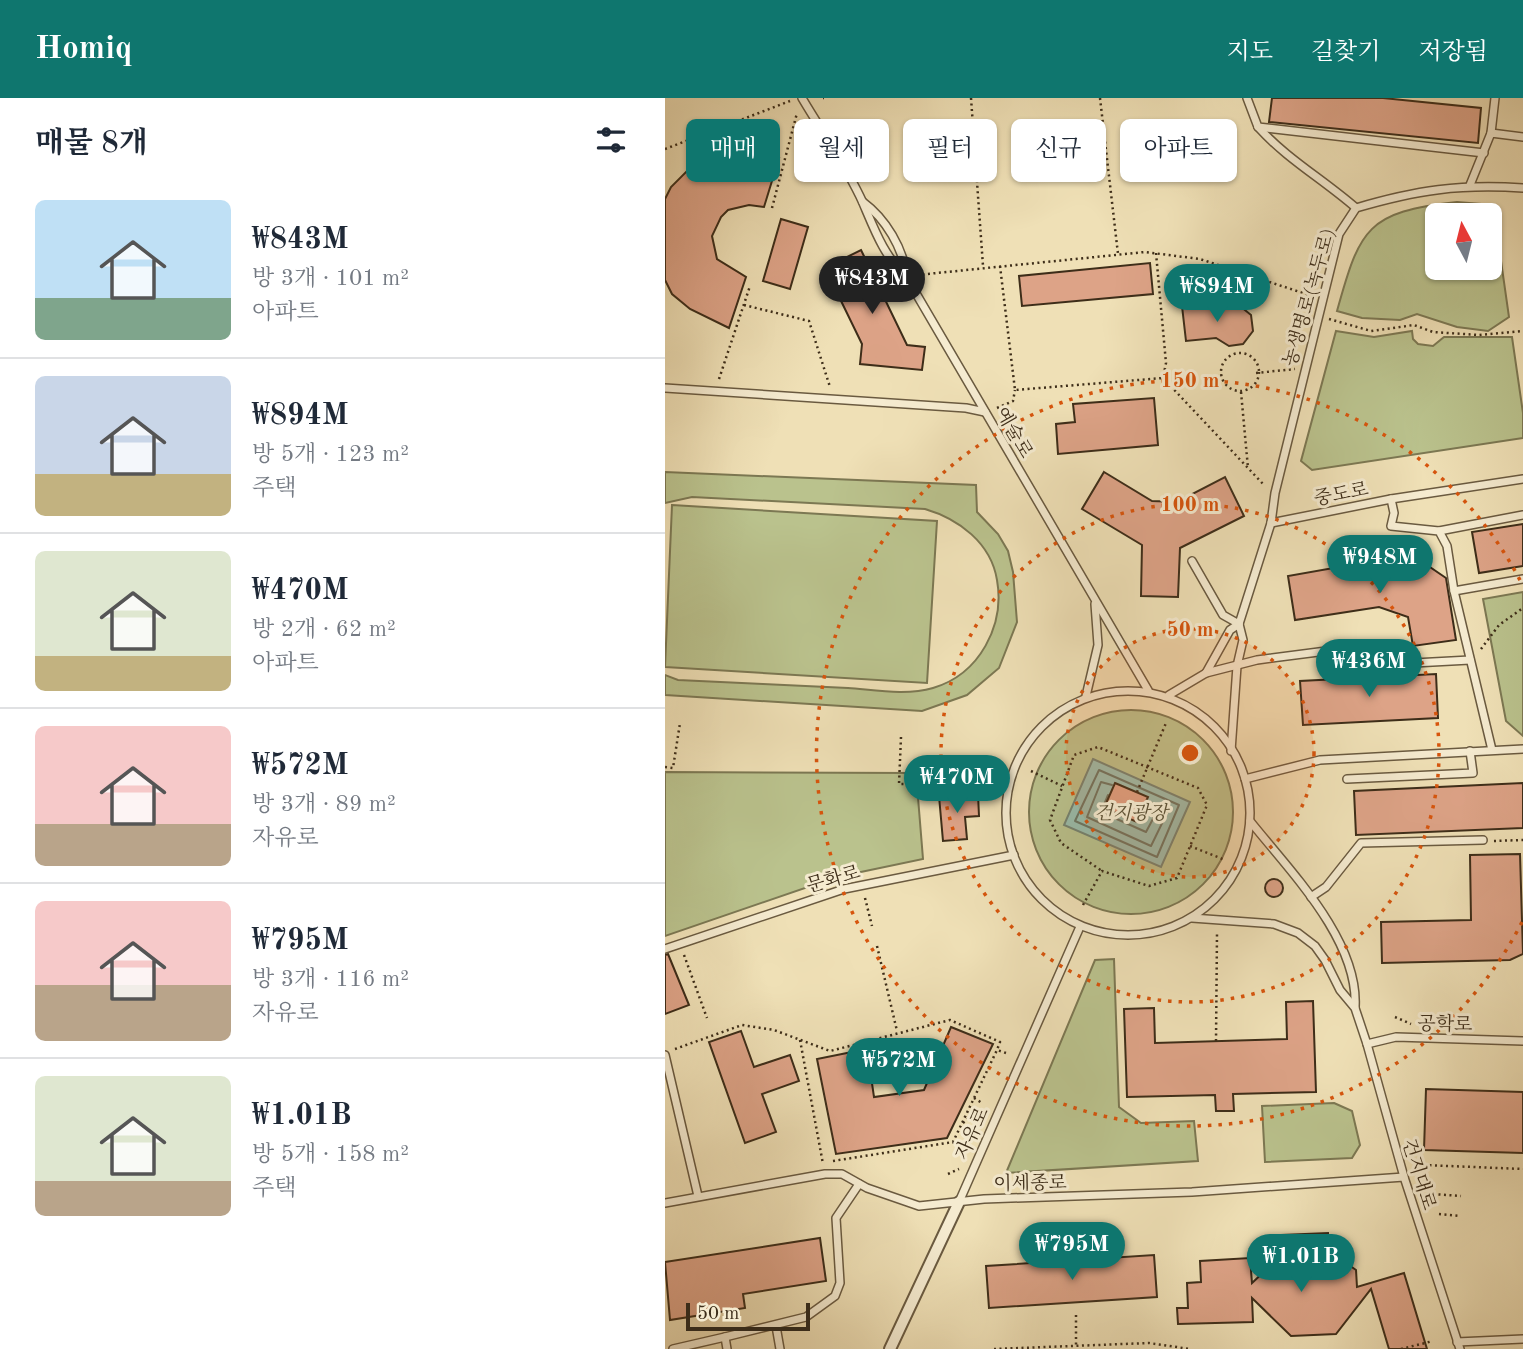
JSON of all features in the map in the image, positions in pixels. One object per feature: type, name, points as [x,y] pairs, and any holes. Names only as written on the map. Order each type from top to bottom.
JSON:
[{"type":"street","name":"자유로","points":[[890,1349],[960,1202]]},
{"type":"lane","name":"예술로","points":[[803,98],[863,202],[892,264],[907,278],[1148,690]]},
{"type":"lane","points":[[1247,98],[1258,127],[1282,153],[1323,180],[1356,208],[1407,192],[1470,185],[1523,188]]},
{"type":"lane","points":[[1470,185],[1491,133],[1495,98]]},
{"type":"lane","points":[[1258,127],[1484,153]]},
{"type":"lane","points":[[1491,133],[1523,137]]},
{"type":"lane","name":"예술로","points":[[863,202],[880,215],[904,258],[907,278]]},
{"type":"lane","name":"농생명로(녹두로)","points":[[1271,523],[1275,493],[1321,299],[1339,234],[1356,208]]},
{"type":"lane","points":[[665,388],[966,408],[986,412]]},
{"type":"lane","name":"중도로","points":[[1271,523],[1391,499],[1523,480]]},
{"type":"lane","points":[[1391,499],[1394,513],[1391,526],[1439,531],[1523,515]]},
{"type":"lane","points":[[1231,751],[1237,666],[1243,640],[1239,624],[1271,523]]},
{"type":"lane","points":[[1439,531],[1447,545],[1454,591],[1492,750]]},
{"type":"lane","points":[[1192,561],[1223,615],[1239,624]]},
{"type":"lane","points":[[1454,591],[1523,579]]},
{"type":"lane","points":[[1086,696],[1098,645],[1095,603]]},
{"type":"lane","points":[[1206,673],[1230,629],[1239,624]]},
{"type":"lane","points":[[1169,695],[1206,673],[1257,660],[1366,646],[1389,649],[1414,663],[1469,656]]},
{"type":"lane","points":[[1148,690],[1169,695],[1216,731],[1231,751],[1245,779],[1250,821],[1245,855],[1227,885],[1192,918],[1164,929],[1126,935],[1079,929],[1051,906],[1026,879],[1014,855],[1007,827],[1005,793],[1010,773],[1037,731],[1086,696],[1148,690]]},
{"type":"lane","points":[[1245,779],[1320,760],[1523,749]]},
{"type":"lane","points":[[1347,779],[1473,773],[1470,751]]},
{"type":"lane","name":"건지대로","points":[[1250,821],[1311,897],[1341,948],[1356,990],[1355,1008]]},
{"type":"lane","points":[[1311,897],[1326,887],[1361,843],[1483,840]]},
{"type":"lane","name":"문화로","points":[[665,949],[843,889],[1014,855]]},
{"type":"lane","name":"건지대로","points":[[1192,918],[1274,925],[1298,933],[1325,960],[1340,990],[1355,1008],[1404,1177],[1458,1345]]},
{"type":"lane","name":"자유로","points":[[960,1202],[1079,929]]},
{"type":"lane","name":"공학로","points":[[1367,1044],[1396,1037],[1523,1041]]},
{"type":"lane","points":[[665,1053],[698,1196]]},
{"type":"lane","name":"이세종로","points":[[665,1203],[825,1174],[842,1174],[859,1185],[919,1206],[1192,1192],[1404,1177]]},
{"type":"lane","points":[[673,1349],[806,1317],[835,1296],[840,1283],[836,1219],[859,1185]]},
{"type":"lane","points":[[776,1326],[780,1349]]},
{"type":"lane","points":[[725,1336],[727,1349]]},
{"type":"lane","points":[[1458,1345],[1523,1339]]},
{"type":"path","points":[[971,98],[983,266]]},
{"type":"path","points":[[1100,98],[1118,254]]},
{"type":"path","points":[[665,149],[790,101]]},
{"type":"path","points":[[772,208],[797,113]]},
{"type":"path","points":[[907,278],[983,266],[1156,253],[1200,260],[1321,299]]},
{"type":"path","points":[[1156,253],[1167,363],[1163,378]]},
{"type":"path","points":[[986,412],[1013,401],[1015,390],[1000,265]]},
{"type":"path","points":[[719,379],[750,286]]},
{"type":"path","points":[[744,306],[809,321],[830,387]]},
{"type":"path","points":[[1329,319],[1371,331],[1413,324],[1433,332],[1479,335],[1523,331]]},
{"type":"path","points":[[1246,352],[1255,360],[1257,381],[1250,391],[1241,392],[1224,385],[1222,362],[1229,354],[1246,352]]},
{"type":"path","points":[[1256,373],[1295,369]]},
{"type":"path","points":[[1015,390],[1163,378]]},
{"type":"path","points":[[1163,378],[1264,485]]},
{"type":"path","points":[[1241,392],[1248,468]]},
{"type":"path","points":[[1469,656],[1482,648],[1499,625],[1523,608]]},
{"type":"path","points":[[665,767],[673,768],[680,723]]},
{"type":"path","points":[[1137,792],[1166,723]]},
{"type":"path","points":[[901,737],[899,784],[986,783]]},
{"type":"path","points":[[1098,747],[1147,768],[1198,789],[1207,805],[1177,878],[1149,886],[1102,871],[1061,843],[1050,820],[1074,755],[1098,747]]},
{"type":"path","points":[[1031,771],[1062,786]]},
{"type":"path","points":[[1483,840],[1523,840]]},
{"type":"path","points":[[1190,846],[1225,860]]},
{"type":"path","points":[[1083,905],[1102,871]]},
{"type":"path","points":[[863,891],[872,926]]},
{"type":"path","points":[[1216,1041],[1217,934]]},
{"type":"path","points":[[877,946],[898,1033]]},
{"type":"path","points":[[684,954],[707,1018]]},
{"type":"path","points":[[1395,1017],[1412,1024]]},
{"type":"path","points":[[665,1053],[742,1025],[774,1030],[830,1051],[950,1020],[1000,1042],[953,1142]]},
{"type":"path","points":[[800,1040],[825,1174]]},
{"type":"path","points":[[997,1050],[1006,1054]]},
{"type":"path","points":[[974,1098],[982,1103]]},
{"type":"path","points":[[961,1125],[979,1109]]},
{"type":"path","points":[[823,1162],[953,1142]]},
{"type":"path","points":[[953,1142],[959,1150]]},
{"type":"path","points":[[1424,1166],[1523,1169]]},
{"type":"path","points":[[1433,1194],[1461,1196]]},
{"type":"path","points":[[1439,1214],[1460,1216]]},
{"type":"path","points":[[1076,1315],[1076,1346]]},
{"type":"path","points":[[1401,1349],[1433,1341]]},
{"type":"path","points":[[994,1349],[1149,1343],[1190,1349]]},
{"type":"green space","points":[[1425,207],[1425,280],[1502,280],[1502,268],[1509,317],[1488,331],[1457,327],[1417,314],[1400,320],[1362,318],[1337,311],[1361,243],[1372,229],[1386,219]]},
{"type":"green space","points":[[1336,331],[1374,337],[1412,331],[1413,339],[1418,344],[1433,346],[1444,337],[1512,337],[1523,413],[1523,438],[1312,470],[1301,461]]},
{"type":"green space","points":[[665,472],[976,485],[977,512],[998,534],[1008,551],[1013,572],[1017,622],[999,668],[967,695],[922,711],[665,695],[665,675],[678,680],[891,692],[933,688],[964,672],[986,646],[997,614],[998,597],[994,567],[981,544],[961,526],[938,513],[925,509],[692,497],[665,503]]},
{"type":"green space","points":[[672,505],[937,521],[927,683],[665,667]]},
{"type":"green space","points":[[1523,592],[1523,736],[1506,721],[1483,599]]},
{"type":"green space","name":"건지광장","points":[[1131,710],[1170,717],[1203,740],[1226,773],[1233,812],[1226,851],[1203,884],[1170,907],[1131,914],[1092,907],[1059,884],[1036,851],[1029,812],[1036,773],[1059,740],[1092,717]]},
{"type":"green space","points":[[665,772],[916,773],[923,859],[837,877],[665,936]]},
{"type":"green space","points":[[1114,959],[1119,1107],[1141,1123],[1194,1121],[1198,1161],[1006,1173],[1095,960]]},
{"type":"green space","points":[[1334,1103],[1352,1111],[1360,1145],[1352,1158],[1265,1162],[1262,1106]]},
{"type":"water","points":[[1093,759],[1190,802],[1161,867],[1064,825]]},
{"type":"building","points":[[1272,98],[1383,98],[1481,108],[1478,143],[1269,122]]},
{"type":"building","points":[[686,172],[686,182],[772,182],[764,207],[749,205],[728,210],[721,217],[712,236],[717,259],[746,277],[729,328],[690,309],[672,294],[665,280],[665,199],[671,187]]},
{"type":"building","points":[[781,219],[808,227],[790,289],[763,281]]},
{"type":"building","points":[[861,250],[907,345],[925,347],[922,370],[860,364],[862,344],[825,268]]},
{"type":"building","points":[[1150,263],[1153,294],[1022,306],[1019,276]]},
{"type":"building","points":[[1210,303],[1211,309],[1240,306],[1251,315],[1253,331],[1243,344],[1229,346],[1216,338],[1186,341],[1182,306]]},
{"type":"building","points":[[1154,398],[1158,445],[1058,454],[1056,424],[1075,422],[1073,404]]},
{"type":"building","points":[[1104,472],[1152,501],[1177,502],[1225,477],[1244,516],[1180,548],[1178,597],[1141,596],[1142,545],[1082,509]]},
{"type":"building","points":[[1523,524],[1523,566],[1479,573],[1472,532]]},
{"type":"building","points":[[1390,558],[1421,561],[1446,578],[1456,640],[1413,646],[1408,617],[1379,607],[1295,620],[1288,576]]},
{"type":"building","points":[[1436,674],[1438,718],[1303,725],[1300,681]]},
{"type":"building","points":[[1115,783],[1148,797],[1137,822],[1104,808]]},
{"type":"building","points":[[1523,783],[1523,828],[1356,835],[1354,791]]},
{"type":"building","points":[[978,794],[979,816],[965,817],[967,839],[943,841],[939,796]]},
{"type":"building","points":[[1520,854],[1523,954],[1510,960],[1382,963],[1381,922],[1471,920],[1470,855]]},
{"type":"building","points":[[1274,879],[1280,882],[1283,888],[1280,894],[1274,897],[1268,894],[1265,888],[1268,882]]},
{"type":"building","points":[[668,954],[689,1005],[665,1014],[665,955]]},
{"type":"building","points":[[1313,1001],[1316,1092],[1233,1094],[1234,1111],[1216,1111],[1215,1095],[1127,1097],[1124,1009],[1154,1008],[1155,1043],[1287,1039],[1286,1002]]},
{"type":"building","points":[[951,1027],[993,1044],[947,1138],[836,1154],[817,1059],[867,1049],[874,1097],[924,1090]]},
{"type":"building","points":[[741,1031],[754,1067],[790,1055],[799,1081],[762,1094],[776,1132],[745,1143],[709,1042]]},
{"type":"building","points":[[1426,1089],[1523,1092],[1523,1153],[1424,1150]]},
{"type":"building","points":[[1328,1233],[1329,1251],[1356,1270],[1357,1287],[1404,1273],[1427,1349],[1389,1349],[1371,1289],[1336,1334],[1291,1336],[1252,1298],[1253,1322],[1178,1324],[1177,1308],[1188,1308],[1187,1283],[1201,1282],[1200,1261],[1250,1258],[1252,1283],[1284,1253],[1282,1235]]},
{"type":"building","points":[[820,1238],[826,1281],[743,1294],[745,1308],[670,1320],[665,1262]]},
{"type":"building","points":[[1154,1255],[1157,1297],[989,1308],[986,1266]]}]
